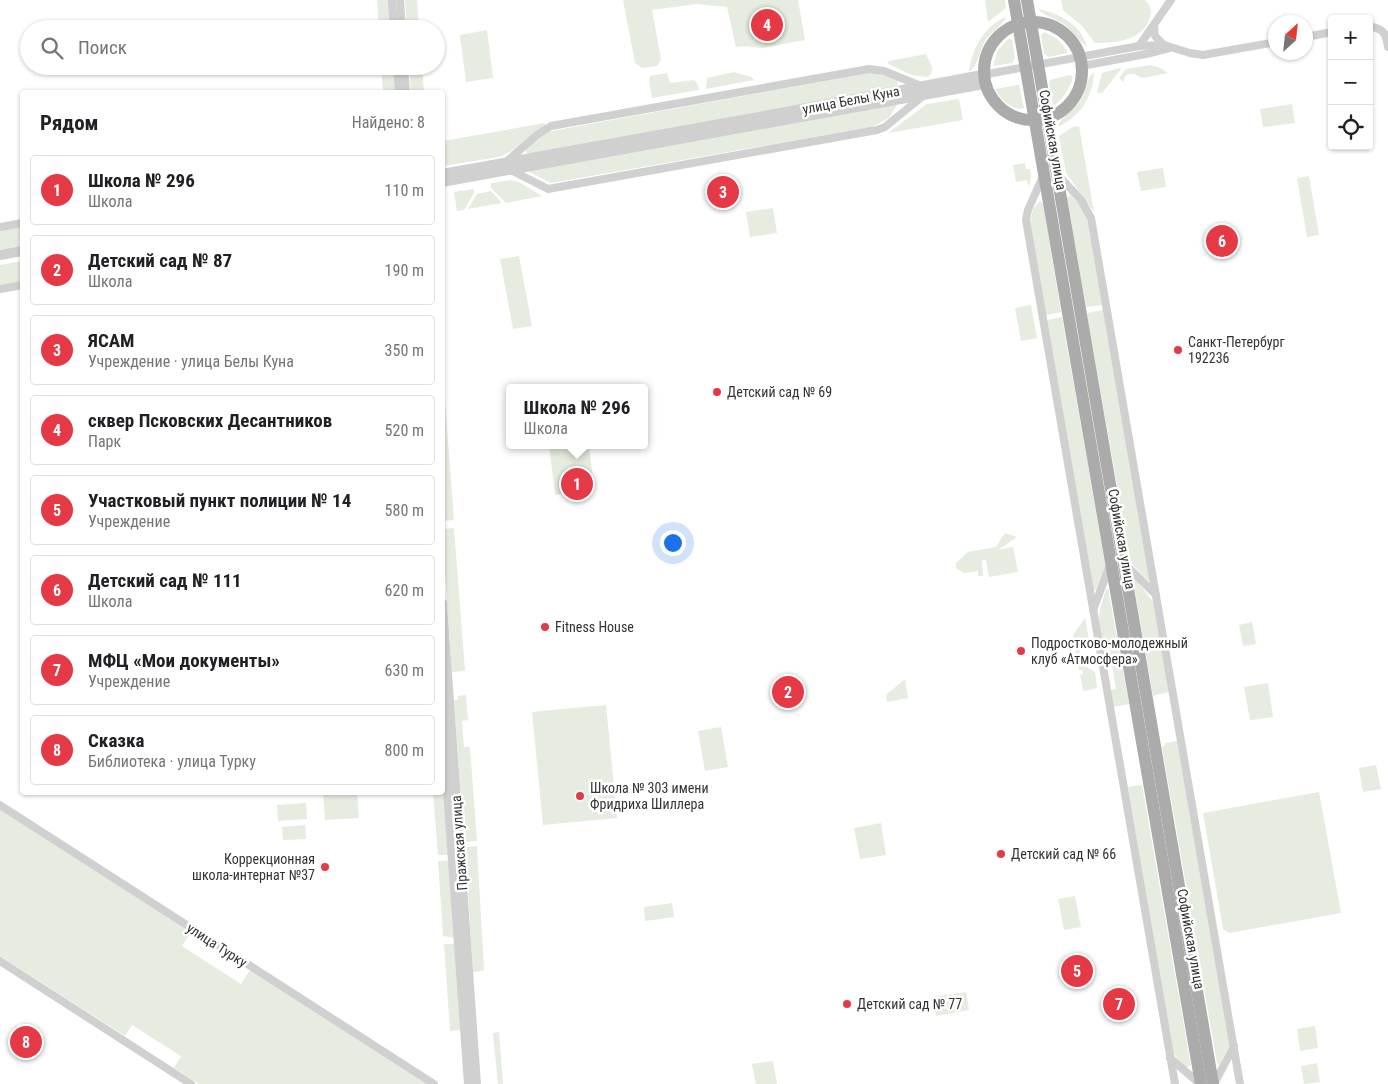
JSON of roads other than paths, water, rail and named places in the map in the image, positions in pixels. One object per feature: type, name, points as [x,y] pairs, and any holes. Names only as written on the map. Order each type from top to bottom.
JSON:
[{"type":"main road","name":"Софийская улица","points":[[1014,0],[1024,23],[1041,119],[1117,563],[1200,1084]]},
{"type":"main road","name":"Софийская улица","points":[[1024,23],[1027,0]]},
{"type":"main road","points":[[1024,23],[1043,24],[1060,32],[1070,41],[1081,62],[1080,81],[1075,95],[1060,111],[1041,119],[1021,118],[1001,108],[991,97],[983,80],[986,58],[995,42],[1008,30],[1024,23]]},
{"type":"main road","name":"Софийская улица","points":[[1117,563],[1214,1084]]},
{"type":"street","points":[[392,0],[393,20]]},
{"type":"street","points":[[400,0],[401,20]]},
{"type":"street","points":[[1139,46],[1172,0]]},
{"type":"street","points":[[1154,26],[1155,36],[1167,46],[1190,54],[1203,55],[1268,43]]},
{"type":"street","points":[[1373,27],[1386,34],[1388,47]]},
{"type":"street","points":[[1313,36],[1328,33]]},
{"type":"street","name":"улица Белы Куна","points":[[1081,62],[1139,46],[1167,46]]},
{"type":"street","name":"улица Белы Куна","points":[[445,174],[507,166],[924,91],[983,80],[1031,66],[1151,54],[1167,46]]},
{"type":"street","points":[[869,69],[884,71],[924,91],[881,129],[780,148],[548,189],[507,166],[537,135],[551,126],[762,88],[869,69]]},
{"type":"street","points":[[398,75],[399,90]]},
{"type":"street","points":[[405,75],[406,90]]},
{"type":"street","name":"улица Белы Куна","points":[[445,181],[507,166]]},
{"type":"street","points":[[1175,1084],[1026,220],[1028,210],[1050,174],[1081,200],[1091,218],[1240,1084]]},
{"type":"street","points":[[0,227],[20,223]]},
{"type":"street","points":[[0,255],[20,250]]},
{"type":"street","points":[[0,262],[20,257]]},
{"type":"street","points":[[0,289],[20,285]]},
{"type":"street","points":[[1093,610],[1117,563],[1156,595]]},
{"type":"street","name":"Пражская улица","points":[[445,645],[476,1084]]},
{"type":"street","name":"Пражская улица","points":[[445,749],[469,1084]]},
{"type":"street","name":"улица Турку","points":[[0,805],[434,1084]]},
{"type":"street","points":[[0,961],[192,1084]]},
{"type":"street","points":[[1214,1084],[1234,1046]]},
{"type":"street","points":[[1170,1058],[1200,1084]]},
{"type":"place","name":"сквер Псковских Десантников","points":[[767,25]]},
{"type":"place","name":"ЯСАМ","points":[[723,192]]},
{"type":"place","name":"Детский сад № 111","points":[[1222,241]]},
{"type":"place","name":"Санкт-Петербург 192236","points":[[1178,350]]},
{"type":"place","name":"Детский сад № 69","points":[[717,392]]},
{"type":"place","name":"Школа № 296","points":[[577,484]]},
{"type":"place","name":"Fitness House","points":[[545,627]]},
{"type":"place","name":"Подростково-молодежный клуб «Атмосфера»","points":[[1021,651]]},
{"type":"place","name":"Детский сад № 87","points":[[788,692]]},
{"type":"place","name":"Школа № 303 имени Фридриха Шиллера","points":[[580,796]]},
{"type":"place","name":"Детский сад № 66","points":[[1001,854]]},
{"type":"place","name":"Коррекционная школа-интернат №37","points":[[325,867]]},
{"type":"place","name":"Участковый пункт полиции № 14","points":[[1077,971]]},
{"type":"place","name":"Детский сад № 77","points":[[847,1004]]},
{"type":"place","name":"МФЦ «Мои документы»","points":[[1119,1004]]},
{"type":"place","name":"Сказка","points":[[26,1042]]}]
